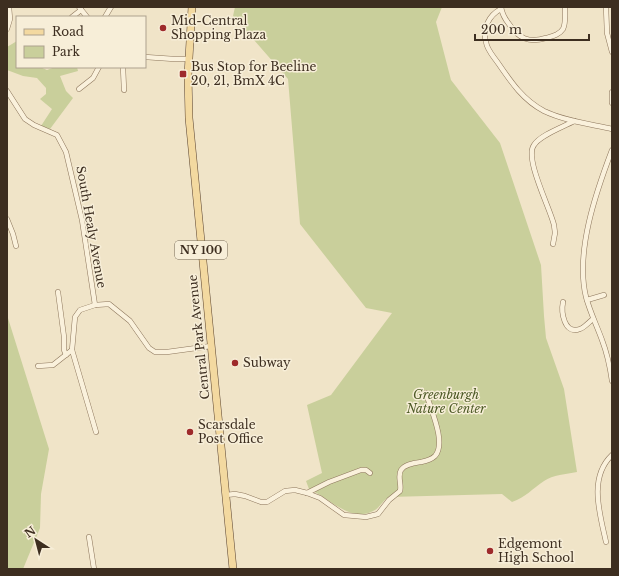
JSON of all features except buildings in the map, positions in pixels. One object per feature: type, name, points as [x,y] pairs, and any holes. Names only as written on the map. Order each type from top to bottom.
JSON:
[{"type":"main road","name":"Central Park Avenue","points":[[192,7],[188,97],[189,124],[233,569]]},
{"type":"street","points":[[7,29],[10,19],[9,7]]},
{"type":"street","points":[[106,16],[111,7]]},
{"type":"street","points":[[566,7],[565,23],[561,31],[552,36],[534,40],[523,38],[515,33],[501,8],[492,17],[485,29],[485,41],[489,50],[514,86],[524,97],[544,111],[574,121],[612,129]]},
{"type":"street","points":[[606,7],[607,33],[612,52]]},
{"type":"street","points":[[73,16],[80,8],[86,16]]},
{"type":"street","points":[[146,57],[189,59]]},
{"type":"street","points":[[79,89],[93,78],[98,68]]},
{"type":"street","points":[[123,68],[124,90]]},
{"type":"street","name":"South Healy Avenue","points":[[7,91],[25,118],[34,125],[57,135],[66,152],[82,220],[95,305],[109,304],[134,325],[149,348],[155,352],[167,352],[211,346]]},
{"type":"street","points":[[612,92],[612,103]]},
{"type":"street","points":[[553,244],[555,233],[554,224],[533,165],[531,150],[538,140],[574,121]]},
{"type":"street","points":[[612,150],[595,197],[584,252],[584,284],[587,300],[605,348],[612,381]]},
{"type":"street","points":[[7,219],[16,246]]},
{"type":"street","points":[[58,292],[64,337],[64,350],[66,355]]},
{"type":"street","points":[[587,300],[604,296]]},
{"type":"street","points":[[563,302],[562,313],[569,328],[574,330],[579,329],[593,319]]},
{"type":"street","points":[[95,305],[80,310],[76,315],[72,350],[96,432]]},
{"type":"street","points":[[38,366],[53,365],[72,350]]},
{"type":"street","points":[[226,495],[240,495],[261,502],[267,502],[285,491],[295,490],[320,498],[344,515],[366,517],[378,514],[389,500],[400,491],[400,475],[402,468],[408,465],[431,460],[437,453],[439,432],[426,393]]},
{"type":"street","points":[[606,542],[598,502],[597,487],[603,468],[612,455]]},
{"type":"street","points":[[307,493],[329,482],[361,470],[366,470],[370,473]]},
{"type":"street","points":[[89,537],[94,569]]},
{"type":"green space","name":"Greenburgh Nature Center","points":[[235,7],[442,7],[436,22],[451,80],[500,143],[541,265],[546,338],[564,389],[577,472],[551,477],[512,502],[502,494],[389,497],[375,510],[364,514],[356,514],[340,508],[309,489],[306,481],[322,473],[307,405],[331,395],[392,313],[366,308],[300,224],[288,79],[233,16]]},
{"type":"green space","points":[[16,42],[16,68],[42,68],[47,70],[52,68],[77,68],[78,71],[60,76],[66,91],[73,98],[50,129],[41,126],[52,109],[40,99],[46,94],[46,88],[37,78],[23,76],[7,70],[7,47]]},
{"type":"green space","points":[[7,315],[49,449],[41,494],[40,528],[23,569],[7,569]]},
{"type":"place","name":"Mid-Central Shopping Plaza","points":[[163,28]]},
{"type":"place","name":"Bus Stop for Beeline 20, 21, BmX 4C","points":[[183,74]]},
{"type":"place","name":"Subway","points":[[235,363]]},
{"type":"place","name":"Scarsdale Post Office","points":[[190,432]]},
{"type":"place","name":"Edgemont High School","points":[[490,551]]}]
